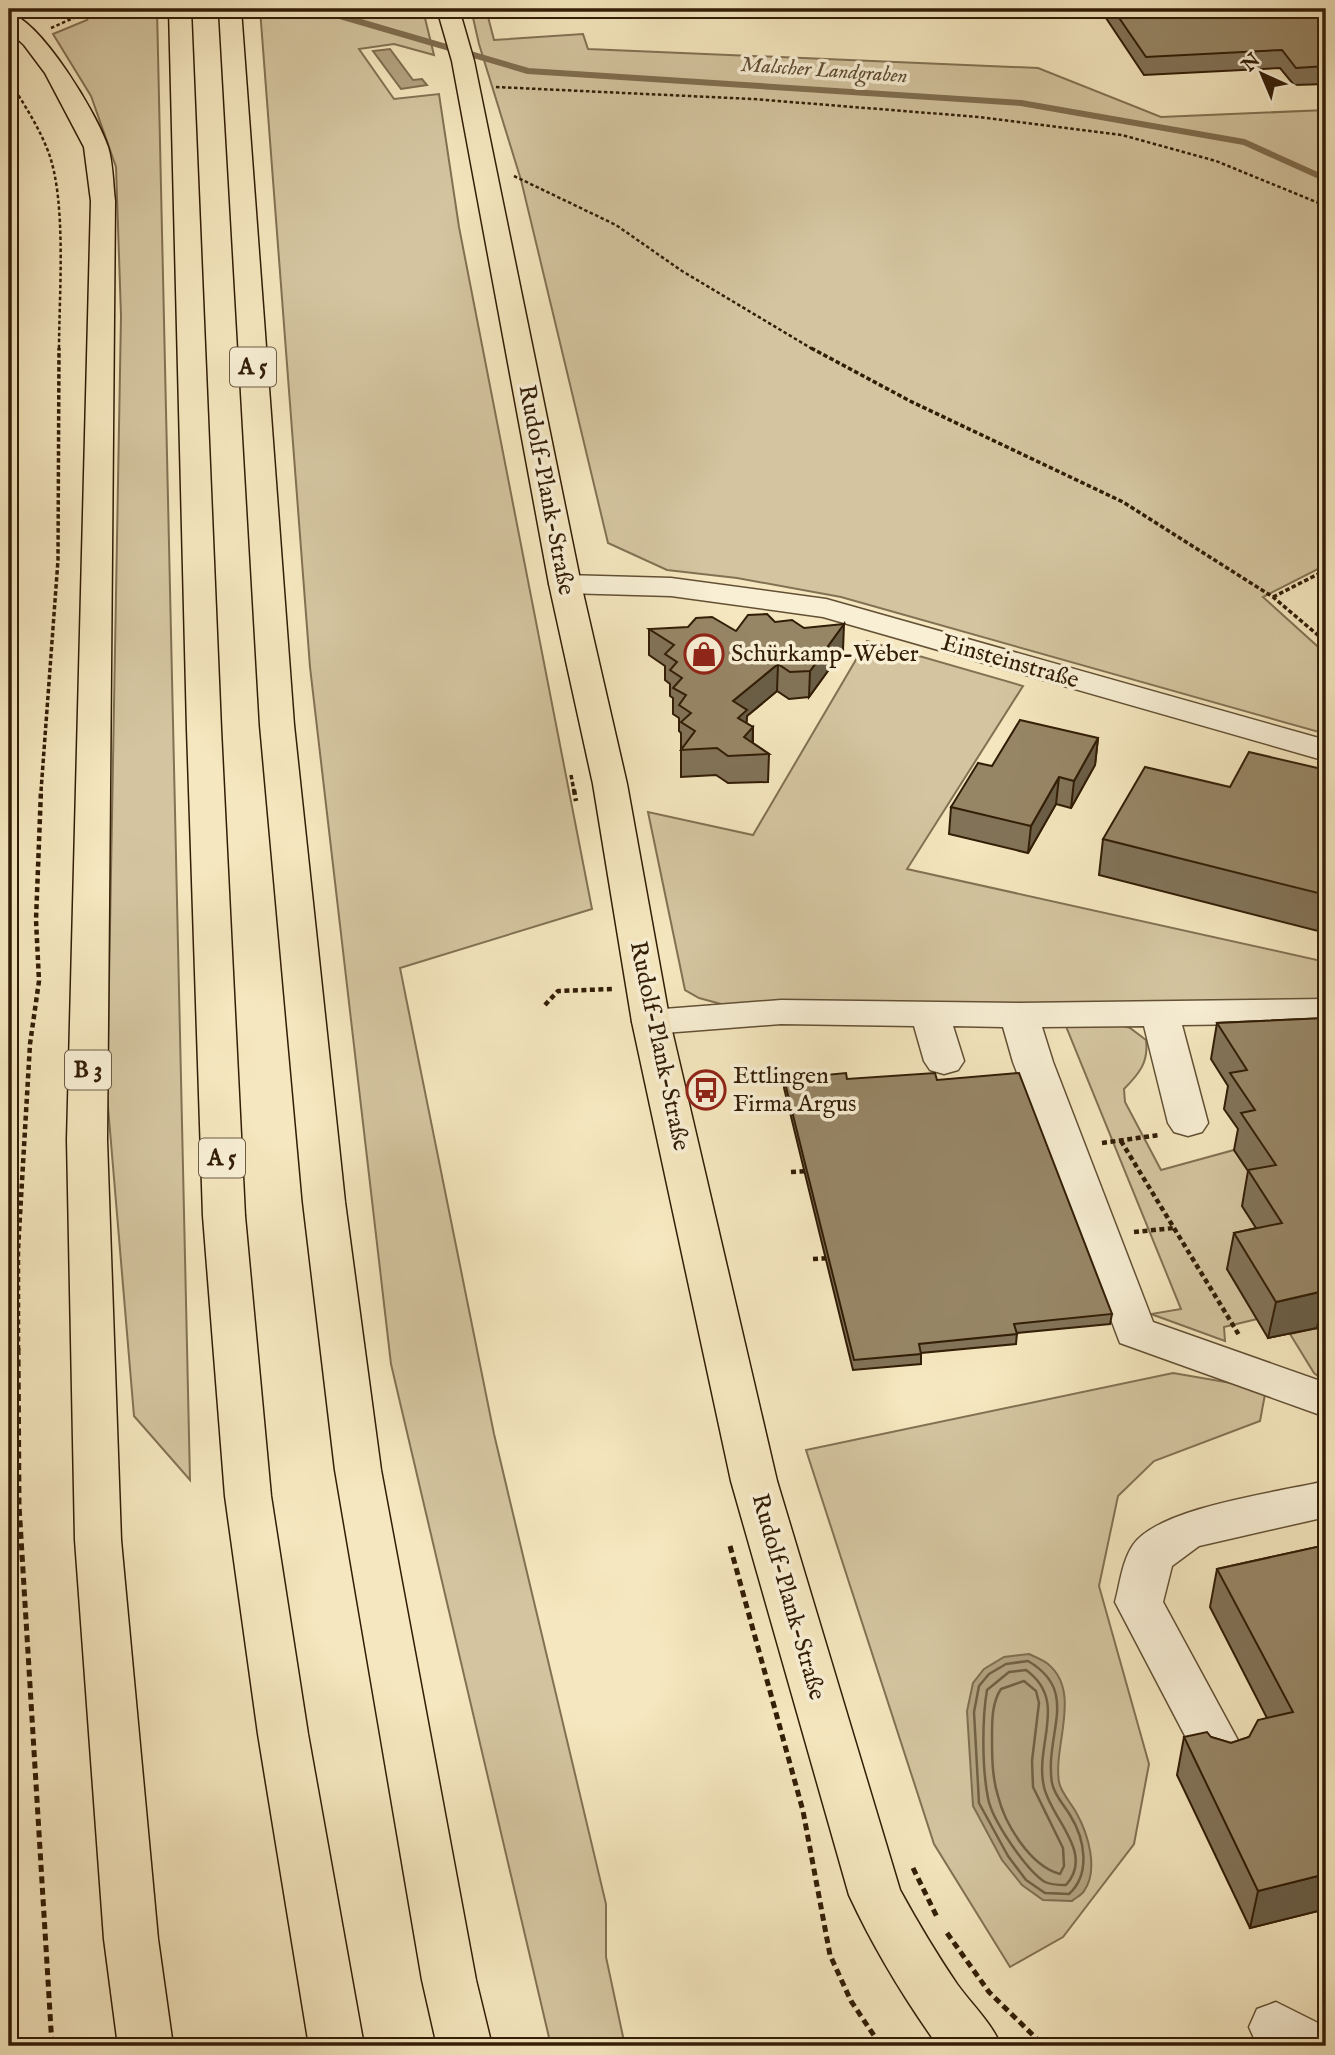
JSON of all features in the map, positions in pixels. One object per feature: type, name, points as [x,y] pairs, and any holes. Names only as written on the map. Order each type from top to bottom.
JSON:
[{"type":"main road","points":[[29,9],[40,34]]},
{"type":"main road","name":"A 5","points":[[180,9],[204,729],[224,1216],[248,1496],[283,1734],[337,2046]]},
{"type":"main road","name":"A 5","points":[[230,9],[277,725],[324,1202],[358,1470],[446,1967],[465,2046]]},
{"type":"main road","name":"Rudolf-Plank-Straße","points":[[448,9],[461,52],[565,584],[610,783],[632,1006],[754,1481],[875,1895],[912,1964],[957,2028],[974,2046]]},
{"type":"main road","name":"B 3","points":[[9,20],[40,34],[96,147],[103,201],[87,1140],[98,1540],[131,1939],[146,2046]]},
{"type":"street","name":"Einsteinstraße","points":[[565,584],[671,587],[826,608],[1146,702],[1326,751]]},
{"type":"street","points":[[632,1006],[781,1012],[1019,1015],[1326,1011]]},
{"type":"street","points":[[1160,1013],[1188,1122]]},
{"type":"street","points":[[930,1014],[944,1060]]},
{"type":"street","points":[[1019,1015],[1065,1147],[1135,1332],[1326,1399]]},
{"type":"street","points":[[1222,1757],[1139,1602],[1151,1556],[1185,1531],[1326,1499]]},
{"type":"path","points":[[40,34],[75,19],[78,16],[77,9]]},
{"type":"path","points":[[9,80],[37,125],[49,153],[54,173],[59,230],[58,560],[39,824],[39,981],[30,1044],[18,1250],[19,1505],[52,2046]]},
{"type":"path","points":[[467,88],[754,99],[979,117],[1122,135],[1216,161],[1326,206]]},
{"type":"path","points":[[483,172],[503,171],[616,225],[682,271],[779,332],[910,401],[1123,502],[1273,597],[1326,642]]},
{"type":"path","points":[[1273,597],[1326,570]]},
{"type":"path","points":[[545,1004],[558,991],[632,1006]]},
{"type":"path","points":[[1065,1147],[1152,1137],[1188,1122]]},
{"type":"path","points":[[1121,1141],[1250,1353],[1243,1370]]},
{"type":"path","points":[[791,1172],[817,1170]]},
{"type":"path","points":[[1098,1235],[1174,1228]]},
{"type":"path","points":[[813,1259],[840,1257]]},
{"type":"path","points":[[907,1856],[941,1925],[989,1992],[1044,2046]]},
{"type":"shaded area","points":[[92,9],[157,9],[190,1480],[134,1416],[107,1095],[121,316],[116,167],[91,96],[53,34],[87,20]]},
{"type":"shaded area","points":[[260,9],[423,10],[434,55],[394,44],[359,49],[394,99],[439,94],[459,227],[592,909],[400,968],[494,1434],[606,1904],[606,1957],[625,2046],[551,2046],[391,1364],[310,667]]},
{"type":"shaded area","points":[[471,9],[486,9],[494,40],[583,34],[588,49],[1038,68],[1161,117],[1326,110],[1326,565],[1263,597],[1326,654],[1326,734],[841,597],[737,578],[667,570],[608,543],[521,180],[479,44]]},
{"type":"shaded area","points":[[867,641],[1023,686],[907,869],[1326,962],[1326,1004],[721,1004],[699,998],[685,990],[648,812],[753,835]]},
{"type":"shaded area","points":[[1111,1021],[1130,1028],[1146,1040],[1144,1061],[1124,1089],[1125,1102],[1161,1170],[1234,1150],[1253,1177],[1275,1260],[1227,1269],[1257,1319],[1224,1327],[1225,1341],[1151,1314],[1181,1309],[1065,1024]]},
{"type":"shaded area","points":[[1317,1328],[1326,1343],[1326,1382],[1314,1373],[1290,1334]]},
{"type":"shaded area","points":[[1173,1373],[1266,1389],[1260,1421],[1154,1461],[1118,1496],[1099,1586],[1149,1764],[1134,1844],[1063,1937],[1010,1967],[934,1844],[806,1450]]},
{"type":"water","points":[[390,49],[413,80],[422,79],[427,85],[401,89],[373,51]]},
{"type":"water","points":[[1029,1654],[1048,1664],[1058,1676],[1063,1689],[1065,1704],[1058,1767],[1059,1782],[1085,1832],[1091,1863],[1091,1873],[1083,1892],[1072,1901],[1043,1900],[1022,1885],[1002,1860],[973,1806],[967,1711],[973,1683],[984,1669],[1004,1657]]},
{"type":"building","points":[[1113,9],[1326,9],[1326,66],[1296,68],[1282,50],[1146,57]]},
{"type":"building","points":[[767,614],[775,622],[792,620],[804,628],[844,624],[810,671],[790,672],[778,664],[733,701],[747,710],[738,718],[753,727],[744,737],[769,754],[728,756],[717,748],[681,750],[695,731],[681,722],[691,713],[679,705],[686,695],[673,688],[682,678],[670,670],[677,662],[665,654],[674,645],[649,629],[688,627],[696,618],[712,617],[736,631],[748,615]]},
{"type":"building","points":[[1020,720],[1098,738],[1074,781],[1059,777],[1031,826],[951,807],[978,763],[992,766]]},
{"type":"building","points":[[1249,752],[1326,770],[1326,895],[1103,839],[1145,767],[1230,787]]},
{"type":"building","points":[[1326,1018],[1326,1294],[1324,1291],[1276,1302],[1234,1233],[1282,1223],[1248,1170],[1276,1165],[1241,1113],[1255,1110],[1230,1073],[1247,1070],[1217,1023]]},
{"type":"building","points":[[846,1073],[847,1079],[935,1073],[937,1080],[1019,1073],[1112,1314],[1014,1324],[1017,1334],[919,1344],[921,1354],[854,1360],[784,1079]]},
{"type":"building","points":[[1326,1545],[1326,1874],[1258,1891],[1184,1737],[1207,1732],[1211,1737],[1231,1743],[1249,1737],[1258,1720],[1293,1712],[1217,1569]]},
{"type":"waterway","name":"Malscher Landgraben","points":[[316,9],[528,71],[1021,103],[1244,142],[1326,179]]},
{"type":"place","name":"Schürkamp-Weber","points":[[704,654]]},
{"type":"place","name":"Ettlingen Firma Argus","points":[[706,1090]]}]
